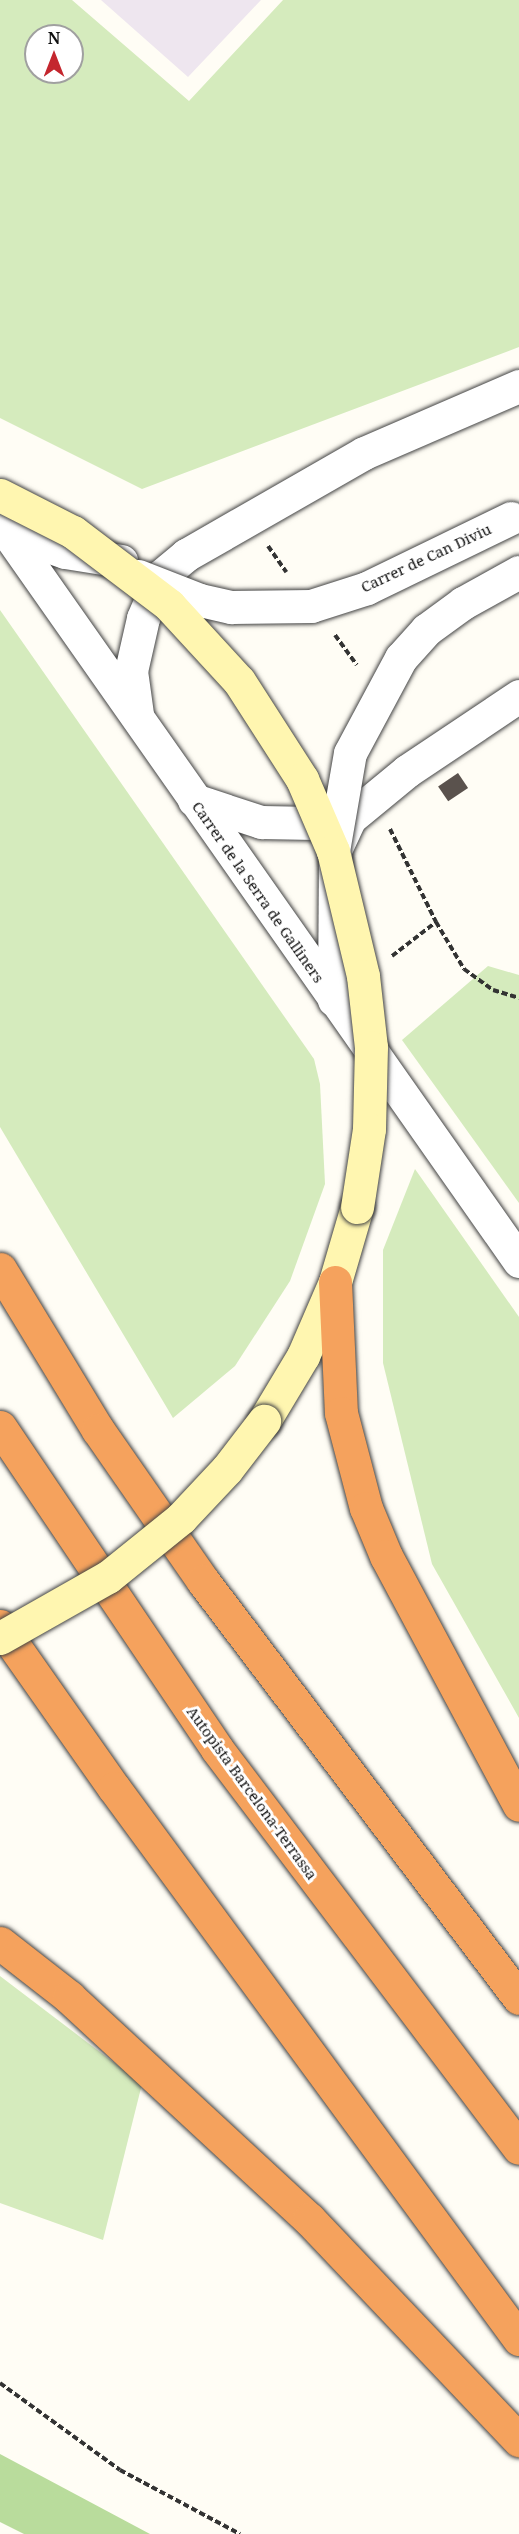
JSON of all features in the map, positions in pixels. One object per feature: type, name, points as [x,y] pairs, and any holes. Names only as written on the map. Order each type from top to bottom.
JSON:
[{"type":"highway","points":[[0,1269],[98,1430],[203,1581],[519,1998]]},
{"type":"highway","points":[[335,1282],[341,1413],[366,1508],[386,1556],[519,1806]]},
{"type":"highway","name":"Autopista Barcelona-Terrassa","points":[[0,1427],[217,1749],[519,2148]]},
{"type":"highway","points":[[0,1626],[114,1788],[519,2339]]},
{"type":"highway","points":[[0,1943],[69,1997],[309,2219],[519,2440]]},
{"type":"street","points":[[138,721],[131,671],[143,618],[161,576],[186,555],[364,453],[519,386]]},
{"type":"street","points":[[0,495],[73,532],[132,574],[169,605],[239,681],[302,779],[333,851],[361,965],[371,1047],[369,1129],[357,1207],[335,1282],[303,1356],[264,1421],[227,1469],[172,1526],[108,1577],[18,1631],[0,1638]]},
{"type":"street","name":"Carrer de Can Diviu","points":[[132,574],[200,600],[231,607],[311,606],[367,588],[515,516]]},
{"type":"street","points":[[4,527],[100,560],[149,563],[186,555]]},
{"type":"street","name":"Carrer de la Serra de Galliners","points":[[4,527],[519,1261]]},
{"type":"street","points":[[333,851],[350,753],[401,658],[426,630],[463,603],[519,572]]},
{"type":"street","points":[[334,1000],[335,850],[350,818],[407,771],[519,696]]},
{"type":"street","points":[[194,800],[261,822],[315,823],[350,818]]},
{"type":"path","points":[[390,958],[436,922],[464,969],[493,990],[519,998]]},
{"type":"path","points":[[0,2384],[120,2470],[240,2534]]},
{"type":"shaded area","points":[[101,0],[261,0],[188,77]]},
{"type":"green space","points":[[0,0],[72,0],[189,101],[283,0],[519,0],[519,347],[142,489],[0,418]]},
{"type":"green space","points":[[0,610],[314,1059],[320,1084],[325,1184],[290,1281],[235,1366],[173,1418],[0,1127]]},
{"type":"green space","points":[[488,966],[519,975],[519,1203],[402,1040]]},
{"type":"green space","points":[[415,1169],[519,1317],[519,1718],[432,1564],[383,1363],[383,1250]]},
{"type":"green space","points":[[0,1976],[142,2084],[103,2240],[0,2203]]},
{"type":"green space","points":[[0,2454],[150,2534],[24,2534],[0,2522]]},
{"type":"building","points":[[458,773],[468,788],[448,801],[438,786]]}]
